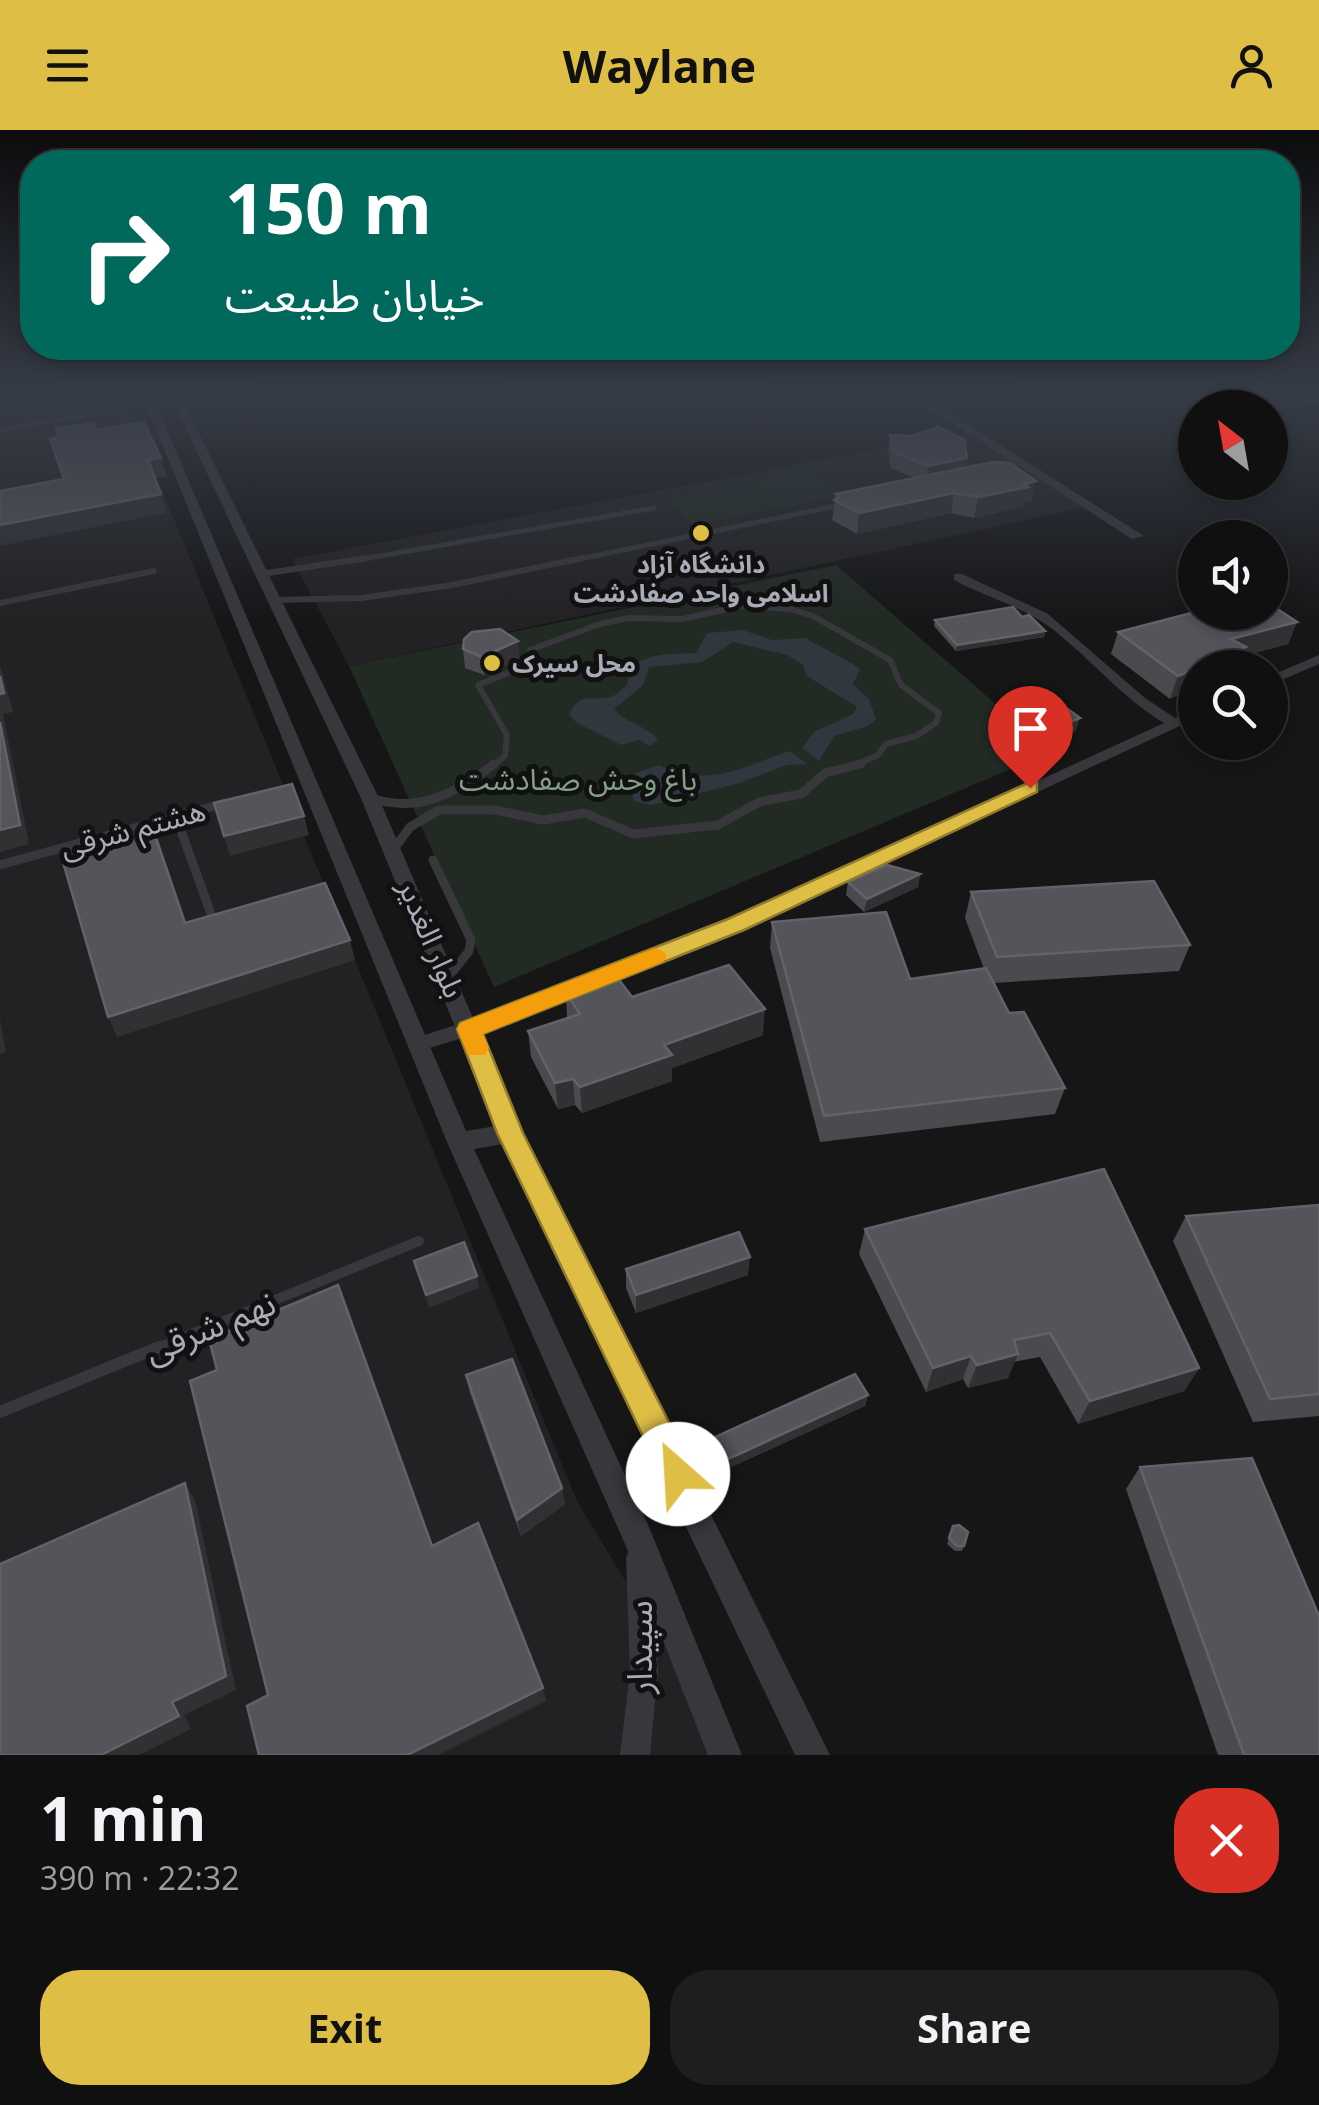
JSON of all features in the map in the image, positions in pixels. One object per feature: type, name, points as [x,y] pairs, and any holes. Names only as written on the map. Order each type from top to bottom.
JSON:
[{"type":"street","name":"بلوار الغدیر","points":[[179,471],[459,1142],[638,1538],[725,1755]]},
{"type":"street","name":"بلوار الغدیر","points":[[211,471],[369,796],[510,1133],[813,1755]]},
{"type":"street","points":[[1034,471],[1138,536]]},
{"type":"street","points":[[958,576],[994,598],[1032,610],[1055,625],[1137,702],[1174,723]]},
{"type":"street","points":[[1288,673],[1319,659]]},
{"type":"street","points":[[419,1044],[469,1029],[736,925],[1178,721]]},
{"type":"street","points":[[459,1142],[510,1133]]},
{"type":"street","name":"سپیدار","points":[[635,1755],[644,1670],[638,1538]]},
{"type":"lane","points":[[273,600],[361,598],[452,585],[853,503]]},
{"type":"lane","points":[[261,574],[469,543],[654,508]]},
{"type":"lane","points":[[0,603],[154,571]]},
{"type":"lane","points":[[369,796],[389,806],[434,802],[464,788],[506,756],[507,735],[478,685],[526,666],[530,650],[600,624],[630,618],[682,619],[742,606],[790,609],[813,616],[860,645],[880,652],[890,660],[891,674],[900,686],[939,713],[936,724],[916,736],[886,744],[878,755],[863,764],[825,773],[801,794],[760,802],[718,824],[632,834],[600,817],[585,814],[542,820],[495,810],[439,810],[410,828],[393,850]]},
{"type":"lane","name":"هشتم شرقی","points":[[0,865],[230,802]]},
{"type":"lane","points":[[176,817],[216,925]]},
{"type":"lane","points":[[432,860],[471,940],[470,951],[447,979]]},
{"type":"lane","name":"نهم شرقی","points":[[0,1412],[419,1241]]},
{"type":"shaded area","points":[[0,471],[154,471],[577,1501],[731,1755],[0,1755]]},
{"type":"shaded area","name":"دانشگاه آزاد اسلامی واحد صفادشت","points":[[763,471],[1034,471],[1091,506],[349,666],[292,559]]},
{"type":"shaded area","points":[[743,630],[772,640],[805,638],[853,664],[860,669],[853,684],[869,699],[876,719],[868,726],[834,736],[819,761],[802,748],[814,732],[853,714],[857,707],[807,676],[802,664],[787,655],[733,642],[702,662],[649,667],[643,685],[614,709],[658,739],[651,746],[639,740],[621,745],[569,715],[582,699],[617,694],[627,685],[630,668],[645,659],[696,653],[707,633]]},
{"type":"shaded area","points":[[790,751],[807,764],[787,765],[736,784],[651,805],[634,801],[629,781],[636,773],[659,765],[677,772],[710,775]]},
{"type":"green space","points":[[804,471],[840,497],[693,525],[668,500]]},
{"type":"green space","name":"باغ وحش صفادشت","points":[[836,565],[1051,752],[494,987],[349,666]]},
{"type":"building","points":[[61,471],[152,471],[161,494],[0,525],[0,491],[64,479]]},
{"type":"building","points":[[950,471],[1021,471],[1036,481],[1024,484],[1028,487],[978,497],[954,493],[859,513],[834,500],[839,497],[836,494]]},
{"type":"building","points":[[1013,607],[1022,617],[1029,615],[1045,631],[957,645],[935,620]]},
{"type":"building","points":[[1178,616],[1178,630],[1266,630],[1231,639],[1246,647],[1239,650],[1178,650],[1178,676],[1118,632]]},
{"type":"building","points":[[500,629],[518,641],[482,657],[463,649],[464,639],[472,632]]},
{"type":"building","points":[[1050,696],[1080,718],[1057,728],[1026,702]]},
{"type":"building","points":[[0,722],[20,825],[0,830]]},
{"type":"building","points":[[292,784],[304,816],[224,836],[214,803]]},
{"type":"building","points":[[153,829],[185,923],[325,883],[350,940],[108,1017],[61,855]]},
{"type":"building","points":[[887,865],[920,874],[867,899],[848,882]]},
{"type":"building","points":[[1154,881],[1190,945],[997,957],[971,892]]},
{"type":"building","points":[[886,912],[910,979],[986,968],[1009,1013],[1024,1012],[1065,1088],[824,1116],[772,922]]},
{"type":"building","points":[[729,965],[765,1009],[664,1045],[672,1055],[580,1087],[573,1079],[555,1083],[528,1031],[580,1014],[566,993],[614,973],[632,997]]},
{"type":"building","points":[[1104,1169],[1199,1368],[1090,1401],[1050,1333],[1014,1340],[1018,1354],[977,1365],[971,1356],[933,1368],[865,1229]]},
{"type":"building","points":[[1319,1205],[1319,1394],[1270,1399],[1186,1216]]},
{"type":"building","points":[[739,1232],[750,1257],[636,1295],[626,1269]]},
{"type":"building","points":[[464,1242],[477,1276],[426,1295],[414,1261]]},
{"type":"building","points":[[338,1285],[432,1546],[478,1523],[543,1688],[407,1755],[259,1755],[247,1706],[268,1695],[190,1381],[217,1370],[209,1339]]},
{"type":"building","points":[[512,1359],[562,1488],[517,1520],[466,1375]]},
{"type":"building","points":[[855,1374],[868,1395],[717,1464],[706,1441]]},
{"type":"building","points":[[1252,1458],[1319,1616],[1319,1755],[1244,1755],[1140,1467]]},
{"type":"building","points":[[185,1483],[226,1676],[172,1702],[179,1716],[101,1755],[0,1755],[0,1564]]},
{"type":"building","points":[[959,1525],[968,1532],[964,1546],[957,1546],[949,1538],[953,1526]]},
{"type":"slow traffic","points":[[477,1048],[469,1029],[655,956]]},
{"type":"place","name":"دانشگاه آزاد اسلامی واحد صفادشت","points":[[701,533]]},
{"type":"place","name":"محل سیرک","points":[[492,663]]},
{"type":"route","points":[[678,1474],[510,1133],[469,1029],[736,925],[1030,788]]}]
